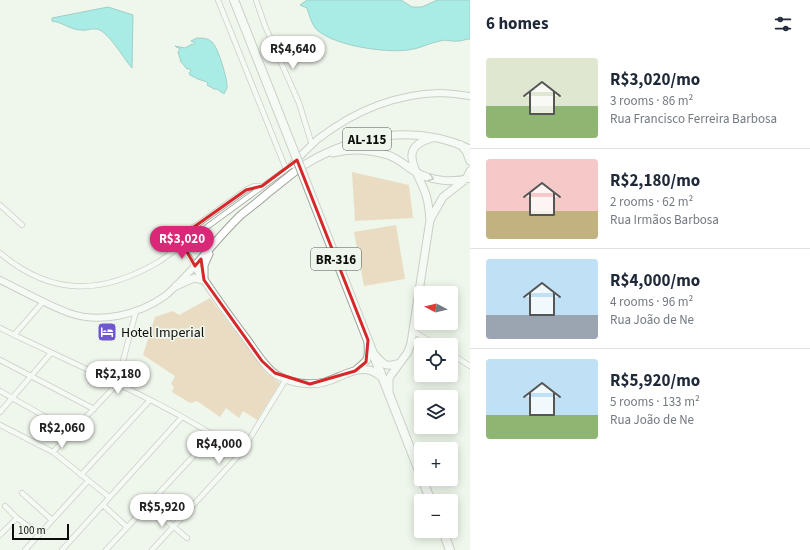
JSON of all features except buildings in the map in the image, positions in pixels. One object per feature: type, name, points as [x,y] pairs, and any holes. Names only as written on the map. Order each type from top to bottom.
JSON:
[{"type":"highway","name":"BR-316","points":[[234,0],[414,458]]},
{"type":"highway","points":[[446,538],[450,550]]},
{"type":"main road","points":[[292,165],[318,140],[351,118],[384,102],[411,96],[440,93],[470,96]]},
{"type":"main road","name":"AL-115","points":[[303,166],[344,145],[379,136],[410,134],[435,137],[470,149]]},
{"type":"main road","points":[[390,396],[390,375],[408,352],[414,331],[430,220],[426,195],[415,172],[411,158],[412,152],[420,142],[435,137]]},
{"type":"main road","points":[[459,144],[466,151],[470,161]]},
{"type":"main road","points":[[0,280],[69,313],[90,317],[114,316],[136,311],[152,304],[164,296],[176,286],[243,214],[303,166],[334,153],[355,150],[388,155],[397,159],[415,172],[438,180],[457,181],[468,178]]},
{"type":"main road","points":[[430,220],[443,198],[468,178],[470,171]]},
{"type":"main road","points":[[204,280],[204,265],[212,246]]},
{"type":"main road","points":[[195,266],[262,361],[275,373],[286,379],[310,384],[324,382],[364,369],[371,370],[382,377]]},
{"type":"main road","points":[[176,286],[194,278],[204,280]]},
{"type":"main road","points":[[355,371],[366,362],[368,358],[368,340]]},
{"type":"main road","points":[[373,354],[386,365],[390,366],[400,363]]},
{"type":"street","points":[[218,0],[286,169]]},
{"type":"street","points":[[256,0],[265,26],[299,103],[312,145]]},
{"type":"street","points":[[0,253],[33,276],[59,285],[73,287],[106,284],[142,272],[160,262],[292,165]]},
{"type":"street","points":[[178,248],[175,242],[197,225],[246,190],[254,186],[262,186]]},
{"type":"street","points":[[0,205],[22,225]]},
{"type":"street","points":[[182,245],[195,266]]},
{"type":"street","points":[[14,335],[44,302]]},
{"type":"street","points":[[53,452],[116,384],[136,311]]},
{"type":"street","points":[[0,328],[150,400],[214,434],[241,453]]},
{"type":"street","points":[[414,331],[425,338]]},
{"type":"street","points":[[0,412],[51,353]]},
{"type":"street","points":[[458,358],[470,366]]},
{"type":"street","points":[[0,360],[94,409]]},
{"type":"street","points":[[152,550],[241,453],[286,379]]},
{"type":"street","points":[[0,391],[72,432]]},
{"type":"street","points":[[81,475],[150,400]]},
{"type":"street","points":[[62,550],[104,506],[109,498],[182,417]]},
{"type":"street","points":[[0,425],[53,452],[109,498]]},
{"type":"street","points":[[106,550],[214,434]]},
{"type":"street","points":[[25,550],[88,481]]},
{"type":"street","points":[[22,493],[52,520]]},
{"type":"street","points":[[148,505],[187,538]]},
{"type":"street","points":[[5,506],[16,518],[39,534]]},
{"type":"street","points":[[104,506],[127,527]]},
{"type":"street","points":[[0,535],[16,518]]},
{"type":"highlighted area","points":[[297,160],[368,340],[366,362],[355,371],[310,384],[275,373],[262,361],[204,280],[201,259],[195,266],[183,245],[178,248],[175,243],[191,229],[246,190],[262,186]]},
{"type":"shaded area","points":[[352,172],[409,185],[413,218],[355,221]]},
{"type":"shaded area","points":[[396,225],[405,279],[364,286],[354,232]]},
{"type":"shaded area","points":[[210,298],[266,373],[280,383],[257,420],[243,411],[239,418],[226,408],[220,417],[197,401],[190,403],[172,392],[174,387],[171,384],[175,376],[143,355],[155,317],[173,311],[179,315]]},
{"type":"water","points":[[307,0],[401,0],[412,7],[422,7],[437,0],[470,0],[470,39],[461,41],[442,40],[412,49],[398,51],[374,49],[348,44],[325,36],[315,28],[307,8],[300,5]]},
{"type":"water","points":[[108,7],[133,15],[132,68],[111,40],[101,31],[97,29],[77,30],[52,21],[52,18]]},
{"type":"water","points":[[197,38],[205,38],[210,41],[217,50],[227,84],[224,94],[207,85],[207,82],[190,75],[190,69],[187,69],[181,62],[178,52],[180,49],[175,46],[185,48],[192,44],[194,45],[195,43],[191,41]]},
{"type":"place","name":"Hotel Imperial","points":[[107,332]]}]
